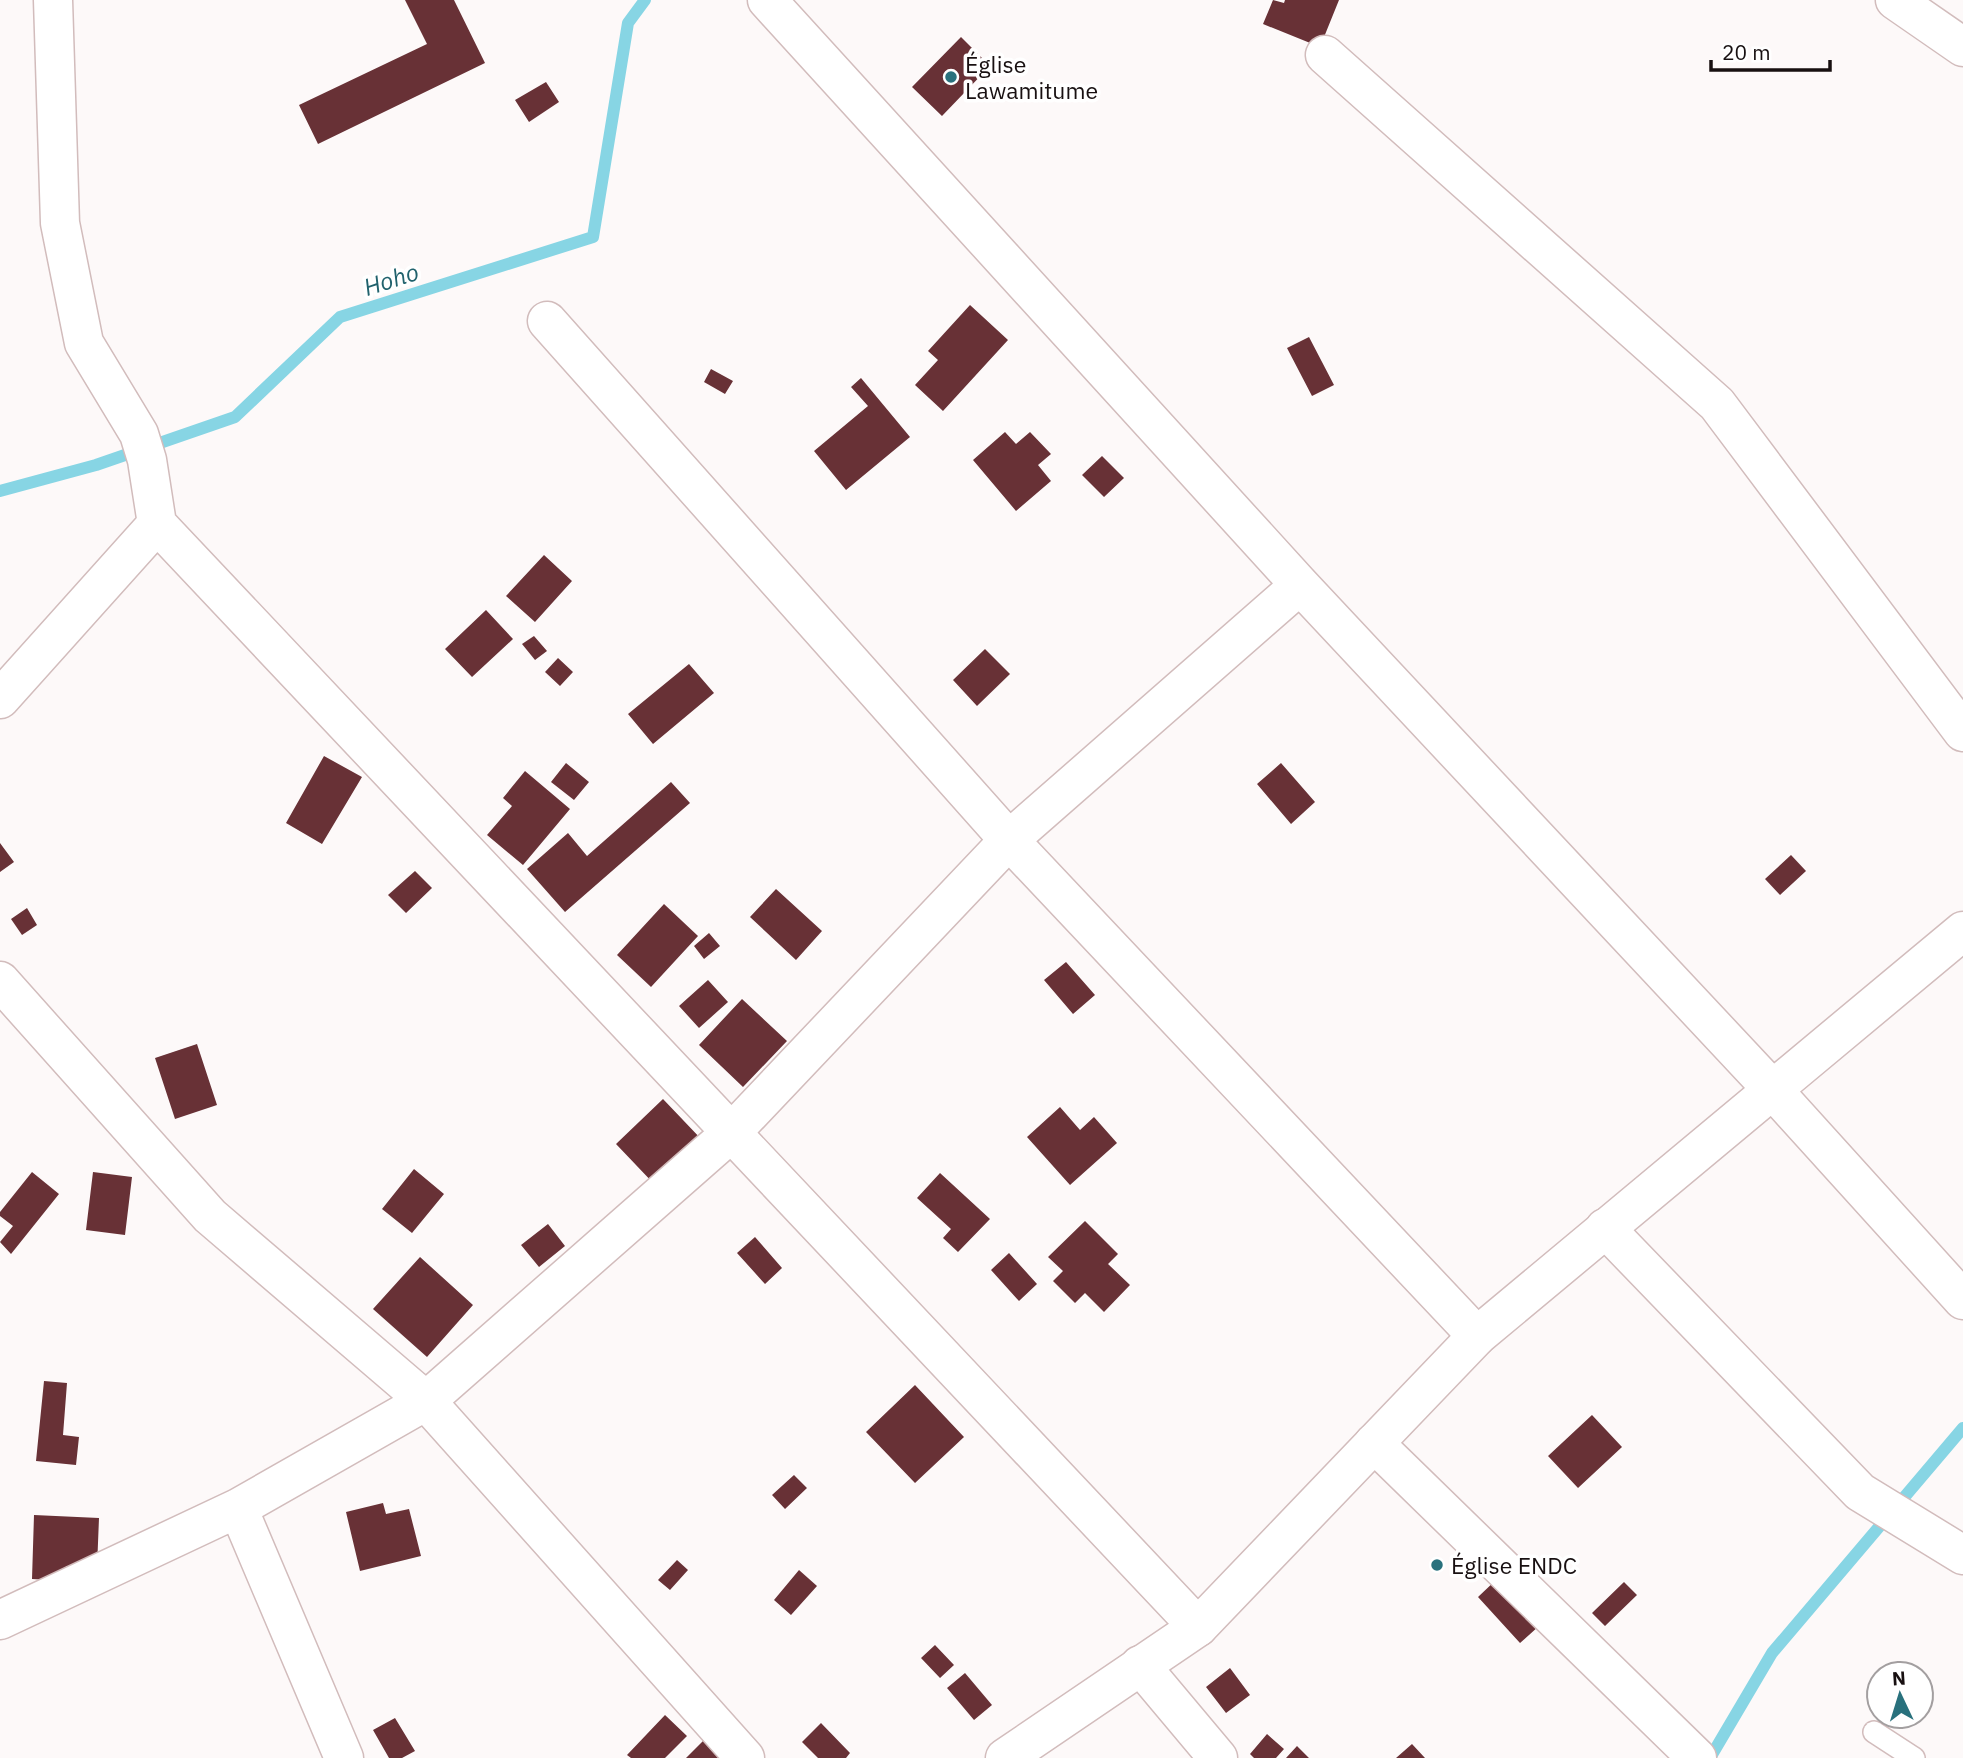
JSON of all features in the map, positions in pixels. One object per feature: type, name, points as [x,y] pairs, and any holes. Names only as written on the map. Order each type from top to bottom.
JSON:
[{"type":"street","points":[[53,0],[60,223],[84,343],[143,447],[157,524],[1198,1627]]},
{"type":"street","points":[[767,0],[1300,585],[1772,1089],[1963,1300]]},
{"type":"street","points":[[1895,0],[1963,47]]},
{"type":"street","points":[[1325,55],[1717,404],[1963,732]]},
{"type":"street","points":[[547,321],[1009,840],[1477,1336]]},
{"type":"street","points":[[0,699],[157,524]]},
{"type":"street","points":[[0,1620],[238,1508],[426,1401],[732,1132],[1009,840],[1300,585]]},
{"type":"street","points":[[1005,1758],[1198,1627],[1477,1336],[1963,931]]},
{"type":"street","points":[[0,981],[210,1216],[426,1401],[745,1758]]},
{"type":"street","points":[[1605,1228],[1860,1492],[1963,1555]]},
{"type":"street","points":[[1374,1443],[1697,1758]]},
{"type":"street","points":[[238,1508],[344,1758]]},
{"type":"street","points":[[1140,1665],[1217,1758]]},
{"type":"lane","points":[[1874,1732],[1914,1758]]},
{"type":"building","points":[[405,0],[454,0],[485,63],[318,144],[299,105],[427,44]]},
{"type":"building","points":[[1273,0],[1284,3],[1285,0],[1339,0],[1320,47],[1263,24]]},
{"type":"building","name":"Église Lawamitume","points":[[961,37],[990,66],[942,116],[912,87]]},
{"type":"building","points":[[546,82],[559,102],[529,122],[515,100]]},
{"type":"building","points":[[970,305],[1008,340],[943,411],[915,385],[938,360],[928,351]]},
{"type":"building","points":[[1309,337],[1334,385],[1312,396],[1287,348]]},
{"type":"building","points":[[711,369],[733,381],[725,394],[704,382]]},
{"type":"building","points":[[861,378],[910,437],[846,490],[814,451],[868,406],[851,387]]},
{"type":"building","points":[[1005,432],[1016,444],[1030,432],[1051,454],[1038,465],[1051,481],[1016,511],[973,460]]},
{"type":"building","points":[[1102,456],[1124,478],[1104,497],[1082,475]]},
{"type":"building","points":[[544,555],[572,581],[535,622],[506,596]]},
{"type":"building","points":[[486,610],[513,639],[472,677],[445,649]]},
{"type":"building","points":[[534,636],[547,651],[535,660],[522,644]]},
{"type":"building","points":[[985,649],[1010,674],[977,706],[953,680]]},
{"type":"building","points":[[558,658],[573,672],[560,686],[545,672]]},
{"type":"building","points":[[689,664],[714,693],[653,744],[628,714]]},
{"type":"building","points":[[324,756],[362,777],[322,844],[286,823]]},
{"type":"building","points":[[566,763],[589,782],[574,800],[551,782]]},
{"type":"building","points":[[1281,763],[1315,802],[1291,824],[1257,784]]},
{"type":"building","points":[[525,771],[570,809],[523,865],[487,835],[512,806],[503,798]]},
{"type":"building","points":[[671,782],[690,803],[565,912],[527,869],[568,833],[587,856]]},
{"type":"building","points":[[0,843],[14,862],[0,872]]},
{"type":"building","points":[[1791,855],[1806,871],[1780,895],[1765,879]]},
{"type":"building","points":[[415,871],[432,888],[406,913],[388,895]]},
{"type":"building","points":[[776,889],[822,931],[796,960],[750,917]]},
{"type":"building","points":[[664,904],[698,936],[651,987],[617,955]]},
{"type":"building","points":[[27,908],[37,925],[22,935],[11,919]]},
{"type":"building","points":[[709,933],[720,946],[704,959],[694,946]]},
{"type":"building","points":[[1066,962],[1095,995],[1073,1014],[1044,980]]},
{"type":"building","points":[[708,980],[728,1002],[699,1028],[679,1006]]},
{"type":"building","points":[[742,999],[787,1041],[743,1087],[699,1045]]},
{"type":"building","points":[[197,1044],[217,1105],[175,1119],[155,1058]]},
{"type":"building","points":[[663,1099],[703,1141],[656,1186],[616,1144]]},
{"type":"building","points":[[1060,1107],[1080,1130],[1094,1117],[1117,1143],[1070,1185],[1027,1137]]},
{"type":"building","points":[[414,1169],[444,1194],[412,1233],[382,1209]]},
{"type":"building","points":[[32,1172],[59,1194],[11,1254],[0,1242],[13,1226],[0,1216],[0,1212]]},
{"type":"building","points":[[93,1172],[132,1177],[125,1235],[86,1230]]},
{"type":"building","points":[[940,1173],[990,1219],[958,1252],[943,1238],[951,1229],[917,1198]]},
{"type":"building","points":[[1085,1221],[1118,1254],[1108,1264],[1130,1285],[1104,1312],[1085,1293],[1075,1303],[1053,1281],[1063,1271],[1048,1257]]},
{"type":"building","points":[[548,1224],[565,1246],[539,1267],[521,1245]]},
{"type":"building","points":[[755,1237],[782,1268],[765,1284],[737,1253]]},
{"type":"building","points":[[1009,1253],[1037,1284],[1019,1301],[991,1270]]},
{"type":"building","points":[[420,1257],[473,1305],[427,1357],[373,1309]]},
{"type":"building","points":[[44,1381],[67,1383],[63,1435],[79,1437],[76,1465],[36,1461]]},
{"type":"building","points":[[915,1385],[964,1437],[915,1483],[866,1432]]},
{"type":"building","points":[[1592,1415],[1622,1447],[1578,1488],[1548,1456]]},
{"type":"building","points":[[794,1475],[807,1488],[785,1509],[772,1495]]},
{"type":"building","points":[[383,1503],[386,1514],[409,1509],[421,1556],[360,1571],[346,1512]]},
{"type":"building","points":[[34,1515],[99,1518],[97,1568],[66,1566],[65,1581],[32,1579]]},
{"type":"building","points":[[677,1560],[688,1570],[670,1590],[658,1580]]},
{"type":"building","points":[[799,1570],[817,1586],[791,1615],[774,1600]]},
{"type":"building","points":[[1497,1579],[1539,1626],[1520,1643],[1478,1597]]},
{"type":"building","points":[[1624,1582],[1637,1595],[1605,1626],[1592,1613]]},
{"type":"building","points":[[935,1645],[954,1665],[940,1678],[921,1658]]},
{"type":"building","points":[[1230,1668],[1250,1695],[1226,1713],[1206,1687]]},
{"type":"building","points":[[965,1673],[992,1705],[974,1720],[947,1688]]},
{"type":"building","points":[[665,1715],[687,1736],[665,1758],[631,1758],[627,1755]]},
{"type":"building","points":[[395,1718],[415,1751],[402,1758],[389,1758],[373,1730]]},
{"type":"building","points":[[821,1723],[850,1753],[846,1758],[818,1758],[802,1742]]},
{"type":"building","points":[[1267,1734],[1284,1749],[1276,1758],[1254,1758],[1250,1754]]},
{"type":"building","points":[[703,1741],[720,1758],[686,1758]]},
{"type":"building","points":[[1412,1744],[1425,1758],[1396,1758]]},
{"type":"building","points":[[1297,1746],[1309,1758],[1286,1758]]},
{"type":"waterway","name":"Hoho","points":[[0,491],[96,465],[235,417],[340,317],[593,237],[628,23],[645,0]]},
{"type":"waterway","points":[[1710,1758],[1772,1653],[1963,1428]]},
{"type":"place","name":"Église Lawamitume","points":[[951,77]]},
{"type":"place","name":"Église ENDC","points":[[1437,1565]]}]
